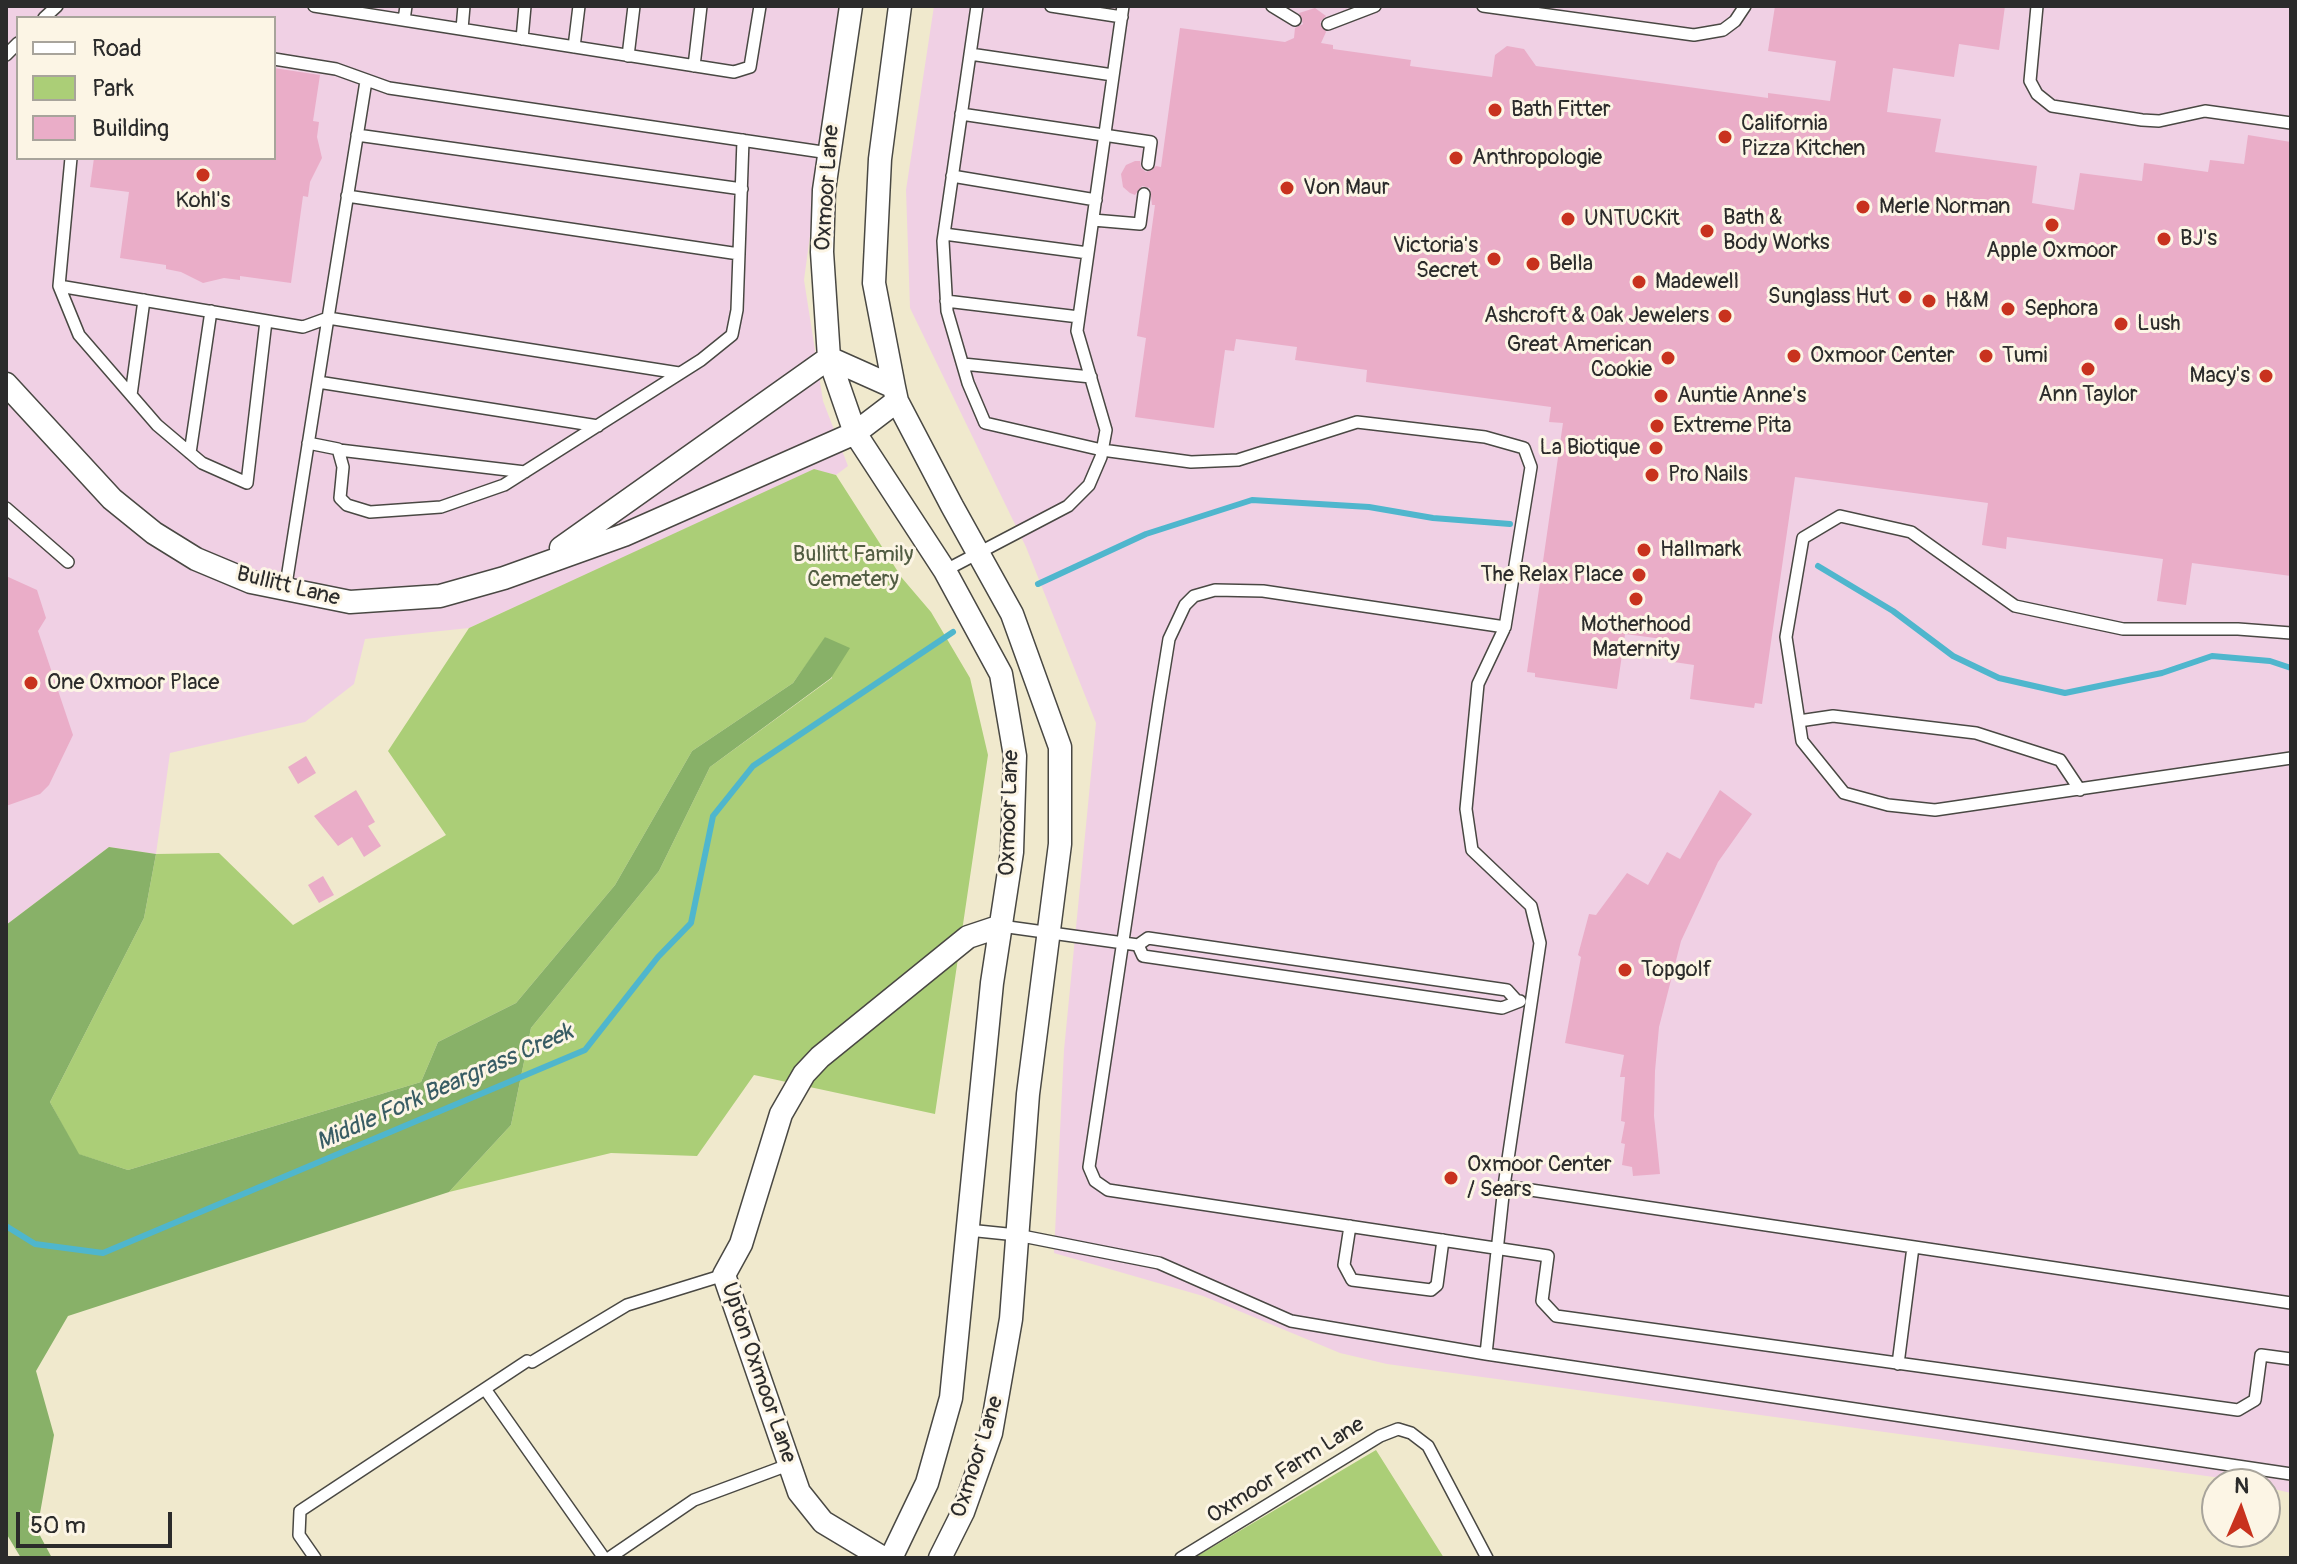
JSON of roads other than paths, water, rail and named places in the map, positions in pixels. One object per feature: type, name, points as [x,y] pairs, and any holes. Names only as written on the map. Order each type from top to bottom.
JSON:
[{"type":"street","name":"Oxmoor Lane","points":[[851,6],[829,153],[822,252],[829,358],[855,433],[944,571],[1001,674],[1015,756],[1012,852],[992,983],[948,1412],[927,1483],[891,1558]]},
{"type":"street","name":"Oxmoor Lane","points":[[900,6],[880,159],[874,283],[896,394],[976,551],[1012,614],[1045,696],[1060,747],[1060,844],[1028,1094],[1011,1319],[993,1422],[963,1512],[940,1558]]},
{"type":"street","points":[[829,358],[896,394]]},
{"type":"street","name":"Bullitt Lane","points":[[541,563],[829,358]]},
{"type":"street","name":"Bullitt Lane","points":[[6,384],[112,499],[154,533],[196,559],[251,582],[285,591],[339,601],[383,603],[440,596],[504,578],[678,513],[855,433],[896,394]]},
{"type":"street","name":"Upton Oxmoor Lane","points":[[883,1558],[823,1522],[799,1492],[724,1275],[741,1244],[781,1114],[804,1074],[831,1048],[968,937],[1001,926]]},
{"type":"lane","points":[[314,6],[349,9],[734,72],[750,67],[760,6]]},
{"type":"lane","points":[[404,20],[406,6]]},
{"type":"lane","points":[[462,29],[464,6]]},
{"type":"lane","points":[[522,39],[525,6]]},
{"type":"lane","points":[[574,47],[579,6]]},
{"type":"lane","points":[[628,56],[634,6]]},
{"type":"lane","points":[[694,66],[701,6]]},
{"type":"lane","points":[[977,6],[944,234],[946,301],[963,364],[985,423],[1102,450],[1191,462],[1238,460],[1357,422],[1485,437],[1524,448],[1531,467],[1505,627],[1478,684],[1466,809],[1472,850],[1531,906],[1540,943],[1504,1186],[1486,1354]]},
{"type":"lane","points":[[944,571],[976,551],[1068,506],[1089,485],[1106,430],[1077,331],[1122,12],[1051,6]]},
{"type":"lane","points":[[1272,6],[1295,20]]},
{"type":"lane","points":[[1328,24],[1375,6]]},
{"type":"lane","points":[[1483,6],[1694,35],[1723,30],[1745,6]]},
{"type":"lane","points":[[2037,6],[2030,81],[2037,94],[2052,106],[2142,120],[2159,121],[2205,111],[2291,123]]},
{"type":"lane","points":[[970,54],[1113,75]]},
{"type":"lane","points":[[276,59],[336,69],[366,81],[829,153]]},
{"type":"lane","points":[[285,591],[366,81]]},
{"type":"lane","points":[[961,114],[1151,142],[1148,164]]},
{"type":"lane","points":[[357,135],[742,189]]},
{"type":"lane","points":[[339,450],[343,467],[340,498],[347,505],[370,512],[441,507],[504,485],[679,373],[732,335],[739,254],[743,140]]},
{"type":"lane","points":[[71,160],[59,286],[79,335],[157,425],[202,463],[247,483],[266,321]]},
{"type":"lane","points":[[952,176],[1096,200]]},
{"type":"lane","points":[[1093,220],[1140,224],[1144,194]]},
{"type":"lane","points":[[347,196],[739,254]]},
{"type":"lane","points":[[944,234],[1088,253]]},
{"type":"lane","points":[[59,286],[303,327],[328,318],[679,373]]},
{"type":"lane","points":[[131,395],[144,300]]},
{"type":"lane","points":[[946,301],[1079,317]]},
{"type":"lane","points":[[190,453],[211,311]]},
{"type":"lane","points":[[963,364],[1091,377]]},
{"type":"lane","points":[[318,382],[598,426]]},
{"type":"lane","points":[[308,443],[339,450],[525,472]]},
{"type":"lane","points":[[6,508],[68,562]]},
{"type":"lane","points":[[2291,633],[2238,629],[2123,629],[2015,606],[1911,532],[1840,516],[1803,538],[1786,637],[1802,741],[1844,793],[1888,805],[1935,810],[2291,758]]},
{"type":"lane","points":[[1505,627],[1263,591],[1215,590],[1194,596],[1178,616],[1169,639],[1089,1167],[1095,1181],[1108,1190],[1548,1256],[1542,1301],[1556,1316],[2238,1410],[2255,1400],[2261,1355],[2291,1359]]},
{"type":"lane","points":[[1799,721],[1833,716],[1976,733],[2060,760],[2080,790]]},
{"type":"lane","points":[[1001,926],[1138,945],[1148,938],[1507,990],[1516,1000]]},
{"type":"lane","points":[[1138,945],[1143,956],[1502,1008],[1516,1000],[1531,1002]]},
{"type":"lane","points":[[1504,1186],[2291,1303]]},
{"type":"lane","points":[[1350,1226],[1345,1274],[1352,1280],[1366,1283],[1431,1290],[1437,1285],[1443,1240]]},
{"type":"lane","points":[[968,1230],[1017,1235],[1159,1263],[1291,1321],[1486,1354],[2291,1474]]},
{"type":"lane","points":[[1898,1364],[1913,1247]]},
{"type":"lane","points":[[315,1558],[299,1535],[300,1511],[485,1389],[627,1305],[724,1275]]},
{"type":"lane","points":[[485,1389],[607,1558],[694,1500],[788,1465]]},
{"type":"lane","name":"Oxmoor Farm Lane","points":[[1181,1558],[1380,1436],[1398,1429],[1411,1433],[1428,1446],[1487,1558]]},
{"type":"waterway","name":"Middle Fork Beargrass Creek","points":[[1038,584],[1146,534],[1252,500],[1369,507],[1433,518],[1510,524]]},
{"type":"waterway","name":"Middle Fork Beargrass Creek","points":[[1818,566],[1893,611],[1953,656],[1999,678],[2065,693],[2162,673],[2212,656],[2270,661],[2291,668]]},
{"type":"waterway","name":"Middle Fork Beargrass Creek","points":[[6,1226],[35,1244],[103,1253],[585,1050],[658,957],[691,923],[713,816],[753,766],[953,632]]},
{"type":"place","name":"Bath Fitter","points":[[1495,110]]},
{"type":"place","name":"California Pizza Kitchen","points":[[1725,137]]},
{"type":"place","name":"Anthropologie","points":[[1456,158]]},
{"type":"place","name":"Kohl's","points":[[203,175]]},
{"type":"place","name":"Von Maur","points":[[1287,188]]},
{"type":"place","name":"Merle Norman","points":[[1863,207]]},
{"type":"place","name":"UNTUCKit","points":[[1568,219]]},
{"type":"place","name":"Apple Oxmoor","points":[[2052,225]]},
{"type":"place","name":"Bath & Body Works","points":[[1707,231]]},
{"type":"place","name":"BJ's","points":[[2164,239]]},
{"type":"place","name":"Victoria's Secret","points":[[1494,259]]},
{"type":"place","name":"Bella","points":[[1533,264]]},
{"type":"place","name":"Madewell","points":[[1639,282]]},
{"type":"place","name":"Sunglass Hut","points":[[1905,297]]},
{"type":"place","name":"H&M","points":[[1929,301]]},
{"type":"place","name":"Sephora","points":[[2008,309]]},
{"type":"place","name":"Ashcroft & Oak Jewelers","points":[[1725,316]]},
{"type":"place","name":"Lush","points":[[2121,324]]},
{"type":"place","name":"Oxmoor Center","points":[[1794,356]]},
{"type":"place","name":"Tumi","points":[[1986,356]]},
{"type":"place","name":"Great American Cookie","points":[[1668,358]]},
{"type":"place","name":"Ann Taylor","points":[[2088,369]]},
{"type":"place","name":"Macy's","points":[[2266,376]]},
{"type":"place","name":"Auntie Anne's","points":[[1661,396]]},
{"type":"place","name":"Extreme Pita","points":[[1657,426]]},
{"type":"place","name":"La Biotique","points":[[1656,448]]},
{"type":"place","name":"Pro Nails","points":[[1652,475]]},
{"type":"place","name":"Hallmark","points":[[1644,550]]},
{"type":"place","name":"The Relax Place","points":[[1639,575]]},
{"type":"place","name":"Motherhood Maternity","points":[[1636,599]]},
{"type":"place","name":"One Oxmoor Place","points":[[31,683]]},
{"type":"place","name":"Topgolf","points":[[1625,970]]},
{"type":"place","name":"Oxmoor Center / Sears","points":[[1451,1178]]},
{"type":"park label","name":"Bullitt Family Cemetery","points":[[853,568]]}]
